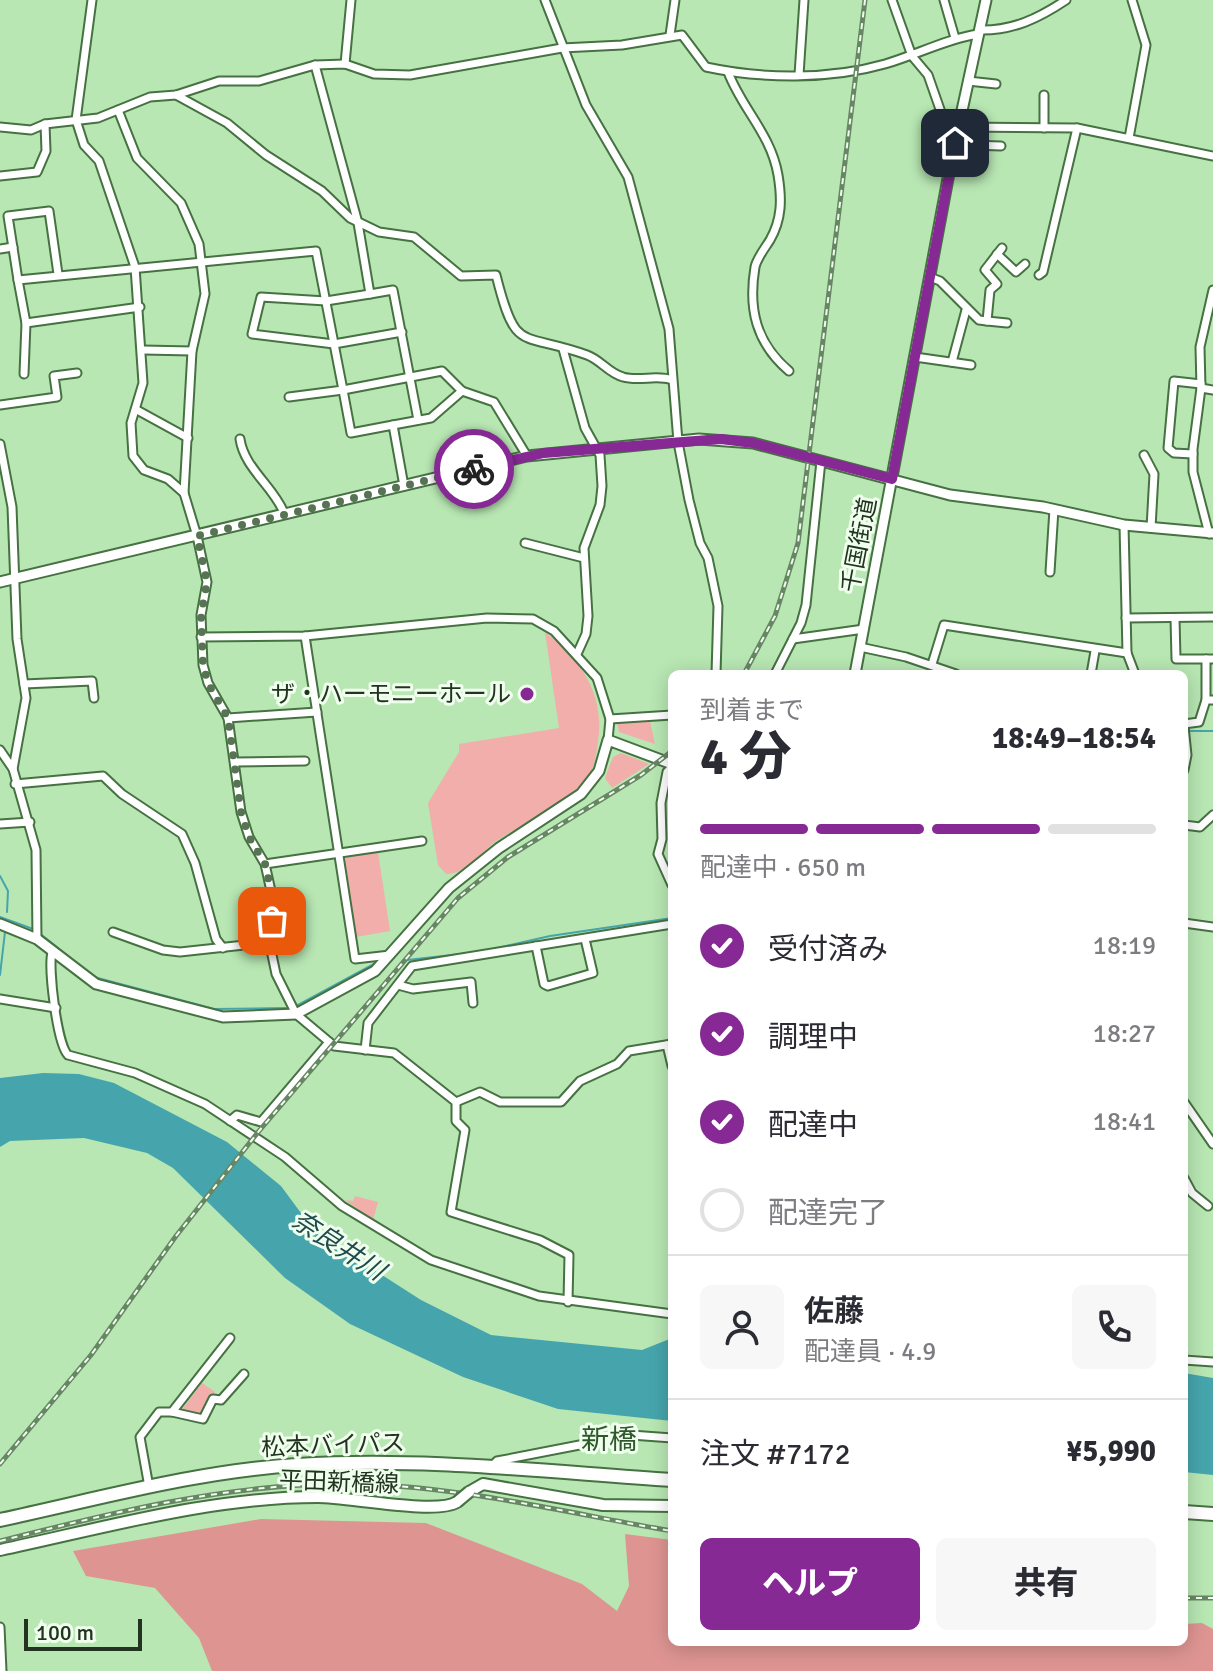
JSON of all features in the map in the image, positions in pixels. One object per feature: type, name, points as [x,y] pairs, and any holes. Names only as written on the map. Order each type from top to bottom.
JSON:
[{"type":"highway","name":"松本バイパス","points":[[0,1520],[149,1489],[297,1465],[382,1462],[668,1480]]},
{"type":"highway","points":[[1188,1512],[1213,1514]]},
{"type":"main road","name":"平田新橋線","points":[[0,1550],[214,1506],[283,1497],[344,1497],[444,1508],[483,1484],[603,1505],[668,1506]]},
{"type":"street","points":[[92,0],[76,120],[84,145],[99,161],[135,267],[143,350],[142,397],[131,423],[135,462],[168,479],[184,493]]},
{"type":"street","points":[[345,64],[351,0]]},
{"type":"street","points":[[545,0],[586,105],[628,177],[669,329],[678,442],[693,514],[708,558],[718,606],[716,670]]},
{"type":"street","points":[[670,35],[675,0]]},
{"type":"street","points":[[799,75],[804,0]]},
{"type":"street","points":[[892,0],[912,56],[928,75],[938,109],[955,143],[1001,146]]},
{"type":"street","points":[[944,0],[955,38]]},
{"type":"street","name":"千国街道","points":[[856,670],[958,127],[986,0]]},
{"type":"street","points":[[0,127],[31,130],[45,124],[98,118],[150,97],[176,95],[219,81],[259,81],[315,65],[345,64],[374,74],[410,75],[562,48],[622,45],[670,35],[682,35],[706,67],[728,72],[799,75],[856,70],[912,56],[946,45],[955,38],[1010,29],[1045,14],[1066,0]]},
{"type":"street","points":[[1129,138],[1146,45],[1132,0]]},
{"type":"street","points":[[315,65],[358,223],[370,294]]},
{"type":"street","points":[[728,72],[736,93],[757,119],[772,147],[781,209],[779,222],[755,265],[755,315],[768,353],[789,371]]},
{"type":"street","points":[[968,81],[996,84]]},
{"type":"street","points":[[176,95],[227,123],[266,155],[322,191],[358,223],[379,232],[414,237],[461,276],[496,275],[507,318],[518,334],[595,358],[622,377],[672,380]]},
{"type":"street","points":[[1044,95],[1044,128]]},
{"type":"street","points":[[118,110],[137,158],[181,203],[199,244],[205,294],[192,351],[184,493],[207,582],[201,637],[208,683],[228,718],[241,812],[249,837],[265,864],[273,900],[272,942],[276,974],[296,1014],[334,1046],[400,1056],[456,1102]]},
{"type":"street","points":[[0,176],[37,172],[46,151],[45,124]]},
{"type":"street","points":[[958,127],[1077,128],[1213,156]]},
{"type":"street","points":[[1039,275],[1043,272],[1077,128]]},
{"type":"street","points":[[24,374],[26,323],[8,216],[49,211],[58,274]]},
{"type":"street","points":[[0,249],[13,247]]},
{"type":"street","points":[[18,280],[316,251],[351,433],[431,418],[462,391]]},
{"type":"street","points":[[987,321],[990,290],[997,284],[985,270],[1000,251],[1016,272],[1025,264]]},
{"type":"street","points":[[930,277],[940,281],[979,320],[1007,323]]},
{"type":"street","points":[[402,332],[334,344],[252,334],[261,297],[326,301],[393,290],[402,332],[418,420]]},
{"type":"street","points":[[0,582],[527,456],[678,442],[734,440],[950,495],[1054,509],[1124,525],[1211,534],[1193,472],[1193,454],[1201,386],[1200,347],[1213,290]]},
{"type":"street","points":[[26,323],[140,307]]},
{"type":"street","points":[[952,362],[966,310]]},
{"type":"street","points":[[563,349],[568,374],[600,455],[600,505],[584,558],[588,616],[586,634],[577,654]]},
{"type":"street","points":[[143,350],[192,351]]},
{"type":"street","points":[[915,357],[971,365]]},
{"type":"street","points":[[289,397],[442,371],[462,391],[494,402],[527,456]]},
{"type":"street","points":[[0,405],[57,397],[54,376],[77,373]]},
{"type":"street","points":[[1193,454],[1174,453],[1168,448],[1174,381],[1213,390]]},
{"type":"street","points":[[137,410],[188,438]]},
{"type":"street","points":[[393,425],[404,486]]},
{"type":"street","points":[[240,439],[251,467],[278,498],[284,513]]},
{"type":"street","points":[[0,444],[12,507],[17,639],[24,684],[25,712],[13,769],[36,850],[38,934],[52,952],[96,984],[210,1014],[233,1017],[296,1014],[375,971],[460,878],[589,787],[599,771],[610,719],[597,678],[554,631],[533,619],[487,618],[305,636],[201,637]]},
{"type":"street","points":[[1144,455],[1154,474],[1151,528]]},
{"type":"street","points":[[777,670],[806,605],[821,461]]},
{"type":"street","points":[[1050,572],[1054,509]]},
{"type":"street","points":[[1124,525],[1127,653],[1133,670]]},
{"type":"street","points":[[525,543],[584,558]]},
{"type":"street","points":[[1126,618],[1213,617]]},
{"type":"street","points":[[1175,618],[1176,659],[1209,659],[1209,700],[1199,722],[1188,729]]},
{"type":"street","points":[[932,664],[944,625],[1011,633],[1095,651],[1127,653]]},
{"type":"street","points":[[793,639],[864,629]]},
{"type":"street","points":[[305,636],[355,959],[392,954]]},
{"type":"street","points":[[860,647],[945,670]]},
{"type":"street","points":[[1092,670],[1095,651]]},
{"type":"street","points":[[24,684],[92,681],[94,698]]},
{"type":"street","points":[[228,718],[317,712]]},
{"type":"street","points":[[610,719],[668,715]]},
{"type":"street","points":[[608,740],[668,763]]},
{"type":"street","points":[[0,750],[13,769]]},
{"type":"street","points":[[235,762],[305,761]]},
{"type":"street","points":[[668,771],[661,803],[662,839],[658,854],[668,876]]},
{"type":"street","points":[[15,784],[103,776],[122,794],[182,834],[216,939],[223,948]]},
{"type":"street","points":[[1188,826],[1200,827],[1213,815]]},
{"type":"street","points":[[0,824],[30,822]]},
{"type":"street","points":[[265,864],[422,841]]},
{"type":"street","points":[[0,924],[38,934]]},
{"type":"street","points":[[1188,924],[1213,927]]},
{"type":"street","points":[[365,1050],[368,1023],[412,966],[668,925]]},
{"type":"street","points":[[113,932],[163,950],[272,942]]},
{"type":"street","points":[[536,946],[544,984],[548,986],[593,973],[585,939]]},
{"type":"street","points":[[52,952],[62,1048],[68,1055],[135,1073],[205,1104],[285,1157],[351,1212],[431,1260],[460,1272],[568,1302],[668,1314]]},
{"type":"street","points":[[398,985],[413,989],[471,982],[473,1003]]},
{"type":"street","points":[[0,999],[56,1008]]},
{"type":"street","points":[[230,1121],[237,1115],[261,1122],[329,1042]]},
{"type":"street","points":[[456,1102],[480,1092],[500,1102],[561,1102],[580,1081],[617,1064],[629,1051],[661,1043],[668,1045]]},
{"type":"street","points":[[456,1102],[456,1121],[465,1130],[451,1212],[540,1240],[569,1255],[568,1302]]},
{"type":"street","points":[[1188,1108],[1213,1144]]},
{"type":"street","points":[[1188,1186],[1208,1206]]},
{"type":"street","points":[[172,1412],[230,1338]]},
{"type":"street","points":[[1188,1360],[1213,1362]]},
{"type":"street","points":[[149,1489],[140,1437],[159,1412],[203,1419],[213,1399],[221,1400],[244,1374]]},
{"type":"street","points":[[489,1468],[497,1461],[631,1435],[668,1438]]},
{"type":"street","points":[[519,1470],[523,1456]]},
{"type":"street","points":[[0,1627],[2,1671]]},
{"type":"shaded area","points":[[545,632],[570,654],[594,694],[599,725],[592,769],[584,782],[564,799],[496,841],[459,871],[446,874],[438,865],[428,803],[459,752],[459,744],[559,728]]},
{"type":"shaded area","points":[[650,721],[655,744],[619,732],[617,722]]},
{"type":"shaded area","points":[[621,753],[649,764],[612,788],[605,778],[613,757]]},
{"type":"shaded area","points":[[378,852],[390,931],[356,937],[344,863],[347,857]]},
{"type":"shaded area","points":[[355,1196],[378,1202],[373,1220],[345,1200],[353,1201]]},
{"type":"shaded area","points":[[202,1383],[215,1392],[200,1415],[181,1411]]},
{"type":"shaded area","points":[[261,1519],[426,1523],[582,1584],[617,1611],[629,1586],[625,1534],[668,1539],[668,1646],[1188,1646],[1188,1624],[1202,1623],[1213,1629],[1213,1671],[212,1671],[199,1638],[155,1588],[86,1576],[73,1551]]},
{"type":"water","points":[[43,1073],[79,1074],[114,1083],[227,1142],[281,1186],[315,1232],[421,1300],[491,1335],[642,1350],[668,1340],[668,1421],[558,1409],[463,1377],[350,1324],[285,1278],[173,1168],[147,1153],[84,1138],[10,1141],[0,1147],[0,1078]]},
{"type":"water","points":[[1188,1374],[1213,1378],[1213,1475],[1188,1472]]},
{"type":"waterway","points":[[1189,731],[1213,731]]},
{"type":"waterway","points":[[0,876],[8,891],[7,912]]},
{"type":"waterway","points":[[0,917],[33,929]]},
{"type":"waterway","points":[[484,951],[550,936],[668,919]]},
{"type":"waterway","points":[[0,975],[5,932]]},
{"type":"waterway","points":[[38,932],[89,973]]},
{"type":"waterway","points":[[407,960],[470,953]]},
{"type":"waterway","points":[[298,1005],[374,964]]},
{"type":"waterway","points":[[94,977],[214,1009],[286,1008]]},
{"type":"railway","points":[[746,670],[775,616],[798,543],[865,0]]},
{"type":"railway","points":[[0,1464],[91,1355],[176,1236],[259,1131],[458,898],[508,857],[641,775],[668,754]]},
{"type":"railway","points":[[0,1541],[169,1502],[255,1489],[341,1484],[423,1488],[668,1530]]},
{"type":"railway","points":[[1188,1598],[1213,1598]]},
{"type":"way so far","points":[[272,921],[273,900],[265,864],[249,837],[241,812],[228,718],[208,683],[203,665],[201,615],[207,582],[197,536],[474,469]]},
{"type":"place","name":"ザ・ハーモニーホール","points":[[527,694]]},
{"type":"district","name":"新橋","points":[[609,1440]]},
{"type":"route","points":[[474,469],[560,451],[634,448],[721,439],[753,443],[892,479],[955,143]]},
{"type":"water label","name":"奈良井川","points":[[338,1246]]}]
